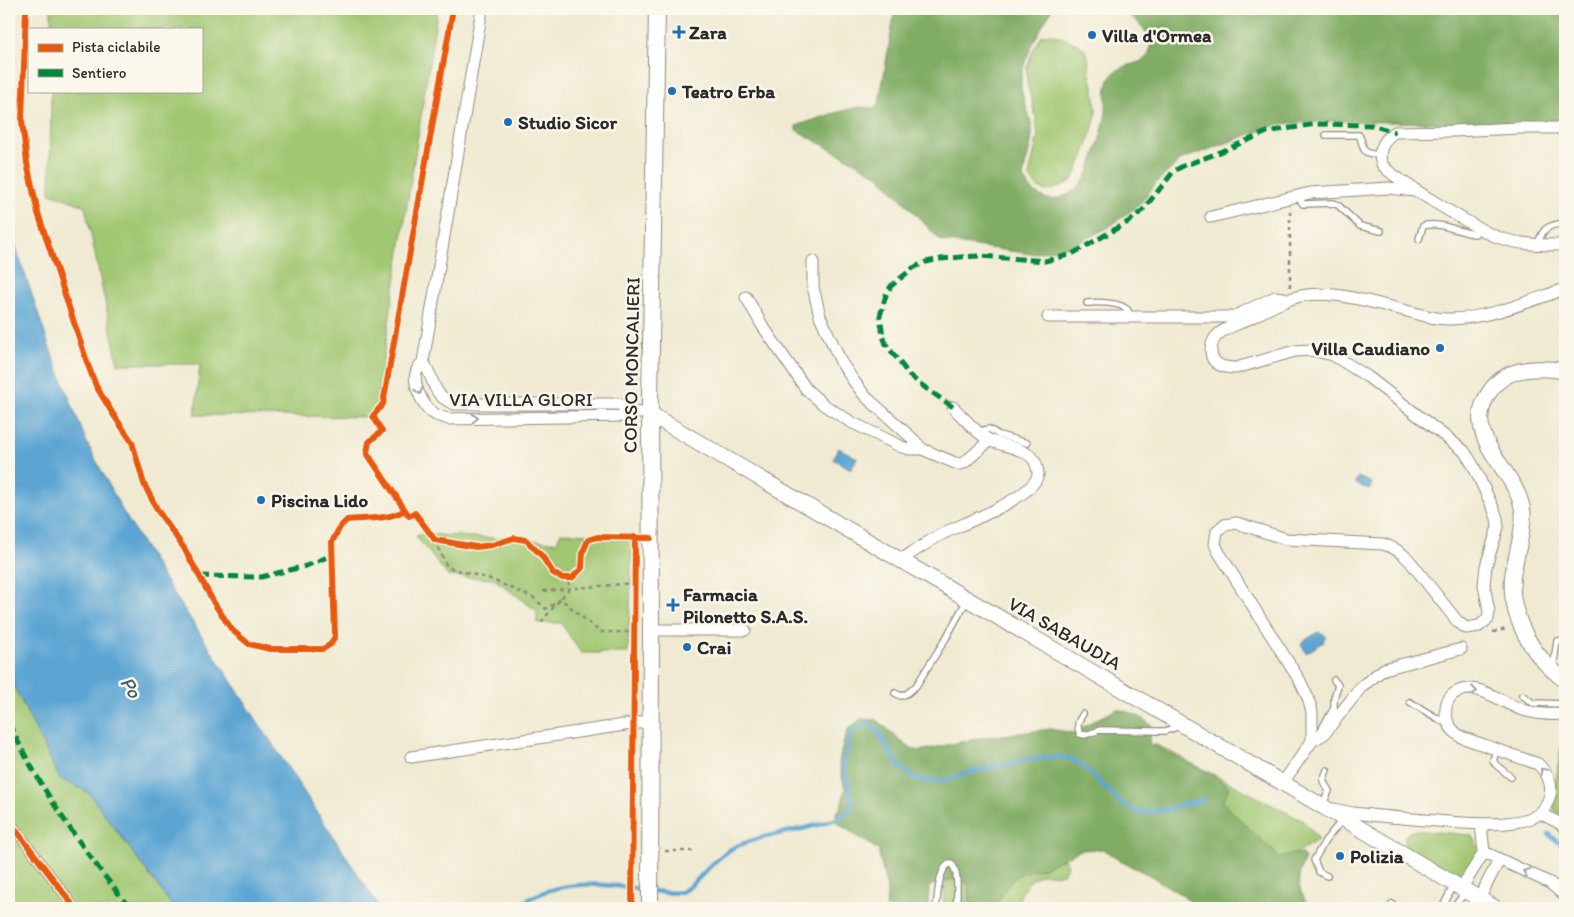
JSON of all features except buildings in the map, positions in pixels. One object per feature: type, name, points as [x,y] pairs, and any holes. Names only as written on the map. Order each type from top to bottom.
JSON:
[{"type":"main road","name":"CORSO MONCALIERI","points":[[650,908],[650,414],[657,9]]},
{"type":"street","points":[[423,362],[482,9]]},
{"type":"street","points":[[1565,128],[1396,132],[1384,144],[1380,154],[1383,165],[1388,172],[1496,237],[1514,242],[1565,246]]},
{"type":"street","points":[[1211,217],[1295,195],[1389,188],[1417,191]]},
{"type":"street","points":[[813,261],[813,287],[820,316],[841,362],[866,396],[922,449]]},
{"type":"street","points":[[1312,741],[1312,712],[1308,698],[1300,681],[1218,551],[1215,544],[1217,531],[1224,525],[1237,523],[1286,538],[1391,546],[1409,560],[1457,621],[1466,628],[1479,626],[1488,619],[1489,611],[1484,585],[1486,566],[1498,527],[1497,518],[1473,465],[1464,451],[1345,361],[1333,355],[1310,350],[1295,351],[1236,368],[1226,368],[1214,362],[1211,355],[1213,340],[1218,334],[1288,300],[1316,294],[1339,296],[1450,319],[1488,314],[1565,289]]},
{"type":"street","points":[[1048,317],[1234,317],[1275,297],[1280,296],[1288,300]]},
{"type":"street","points":[[746,297],[762,326],[806,389],[824,406],[851,422],[902,447],[922,449],[960,464],[970,459],[990,440]]},
{"type":"street","name":"VIA VILLA GLORI","points":[[633,412],[628,416],[448,419],[436,415],[421,400],[417,389],[417,370],[423,362],[430,372],[432,383],[437,393],[445,400],[454,404],[620,404],[633,412],[650,414]]},
{"type":"street","points":[[1565,371],[1523,370],[1509,375],[1488,393],[1481,421],[1481,430],[1515,490],[1523,514],[1522,529],[1512,576],[1513,596],[1519,620],[1525,635],[1536,653],[1565,681]]},
{"type":"street","points":[[901,560],[932,539],[1005,505],[1036,480],[1037,469],[1034,460],[1030,456],[1010,446],[990,440],[979,433],[953,406]]},
{"type":"street","name":"VIA SABAUDIA","points":[[650,414],[1322,806],[1353,814],[1480,824],[1506,823],[1527,819],[1540,813]]},
{"type":"street","points":[[651,630],[745,630]]},
{"type":"street","points":[[1282,784],[1312,741],[1324,734],[1362,686],[1384,669],[1461,649]]},
{"type":"street","points":[[1564,824],[1540,813],[1551,793],[1550,780],[1547,773],[1538,764],[1461,737],[1452,730],[1445,711],[1450,697],[1458,691],[1471,689],[1486,693],[1521,710],[1565,714]]},
{"type":"street","points":[[411,757],[651,721]]},
{"type":"street","points":[[1322,806],[1495,908]]},
{"type":"street","points":[[9,821],[75,908]]},
{"type":"street","points":[[1465,891],[1484,852],[1480,824]]},
{"type":"street","points":[[1484,852],[1550,883],[1565,896]]},
{"type":"street","points":[[1465,891],[1499,860]]},
{"type":"lane","points":[[1326,135],[1359,135],[1361,147],[1364,151],[1380,154]]},
{"type":"lane","points":[[1295,195],[1303,204],[1334,203],[1360,226],[1381,231]]},
{"type":"lane","points":[[1538,244],[1546,228],[1554,224],[1565,223]]},
{"type":"lane","points":[[1419,239],[1423,226],[1426,225],[1437,224],[1475,234],[1479,228]]},
{"type":"lane","points":[[1087,303],[1099,301],[1124,307],[1128,310],[1129,318]]},
{"type":"lane","points":[[979,433],[989,429],[999,435],[1026,443]]},
{"type":"lane","points":[[895,693],[901,696],[916,686],[967,600]]},
{"type":"lane","points":[[1553,670],[1557,641],[1565,642]]},
{"type":"lane","points":[[1312,741],[1334,708],[1338,689],[1338,685],[1334,680]]},
{"type":"lane","points":[[1522,695],[1532,702],[1565,704]]},
{"type":"lane","points":[[1410,702],[1449,725]]},
{"type":"lane","points":[[1083,714],[1078,721],[1077,729],[1080,734],[1085,735],[1100,730],[1166,731],[1182,726]]},
{"type":"lane","points":[[1496,749],[1493,760],[1496,765],[1512,776]]},
{"type":"lane","points":[[1322,806],[1329,791],[1323,781],[1327,770]]},
{"type":"lane","points":[[1327,876],[1319,872],[1314,860],[1325,841],[1343,818]]},
{"type":"lane","points":[[936,908],[943,870],[947,864],[951,863],[955,867],[956,874],[957,908]]},
{"type":"lane","points":[[1442,908],[1465,891]]},
{"type":"lane","points":[[1453,908],[1465,891]]},
{"type":"path","points":[[1288,300],[1295,195]]},
{"type":"path","points":[[430,533],[448,567],[490,579],[534,598],[546,608],[561,599]]},
{"type":"path","points":[[435,540],[444,542]]},
{"type":"path","points":[[567,578],[570,588]]},
{"type":"path","points":[[543,591],[634,582]]},
{"type":"path","points":[[542,622],[570,588]]},
{"type":"path","points":[[561,599],[600,632],[633,632]]},
{"type":"path","points":[[1490,633],[1511,628]]},
{"type":"path","points":[[670,851],[697,851]]},
{"type":"green space","points":[[51,9],[400,9],[437,12],[376,406],[366,417],[195,415],[200,364],[118,364],[85,206],[50,193],[51,92],[202,92],[202,28],[51,28]]},
{"type":"green space","points":[[895,9],[1052,9],[1029,51],[1021,79],[1023,97],[1032,128],[1023,178],[1041,196],[1051,199],[1060,198],[1072,192],[1087,175],[1104,124],[1107,89],[1113,74],[1119,69],[1139,62],[1148,56],[1150,44],[1147,33],[1127,13],[1127,9],[1565,9],[1565,120],[1489,124],[1337,121],[1279,124],[1182,159],[1157,182],[1139,205],[1109,227],[1071,246],[1031,254],[941,241],[878,175],[796,130],[796,126],[831,114],[858,107],[875,108],[879,104]]},
{"type":"green space","points":[[1052,34],[1076,43],[1087,52],[1096,115],[1086,148],[1073,179],[1068,183],[1047,191],[1036,186],[1029,176],[1038,135],[1027,82],[1027,68],[1032,53],[1042,35]]},
{"type":"green space","points":[[560,533],[633,535],[628,653],[581,653],[561,623],[537,623],[537,611],[494,579],[448,576],[416,536],[424,534],[557,542]]},
{"type":"green space","points":[[9,676],[60,779],[88,792],[174,908],[9,908]]},
{"type":"green space","points":[[1117,709],[1136,715],[1151,725],[1150,744],[1215,777],[1229,787],[1223,801],[1227,807],[1280,858],[1292,854],[1302,854],[1305,859],[1300,873],[1299,884],[1309,908],[1196,908],[1193,903],[1174,890],[1120,861],[1103,849],[1081,850],[1043,868],[1023,872],[1012,880],[995,908],[971,908],[968,883],[953,879],[929,886],[928,908],[886,908],[887,889],[878,850],[836,822],[836,813],[841,807],[845,789],[839,763],[848,729],[861,719],[877,720],[907,746],[919,751],[980,738],[1050,729],[1074,733]]},
{"type":"green space","points":[[1565,720],[1565,810],[1557,814],[1554,810],[1556,780]]},
{"type":"green space","points":[[1155,744],[1303,821],[1319,839],[1280,861],[1144,764]]},
{"type":"green space","points":[[1416,830],[1470,835],[1475,840],[1477,846],[1475,859],[1466,871],[1461,875],[1455,876],[1407,848],[1405,836],[1409,832]]},
{"type":"green space","points":[[948,854],[1051,862],[1065,859],[1068,865],[1063,874],[1043,874],[1033,879],[1022,892],[1017,908],[943,908]]},
{"type":"water","name":"Po","points":[[9,220],[49,346],[87,443],[122,510],[163,577],[380,908],[174,908],[88,792],[60,779],[9,676]]},
{"type":"water","points":[[839,448],[857,458],[851,469],[833,459]]},
{"type":"water","points":[[1358,477],[1372,483],[1369,490],[1355,483]]},
{"type":"water","points":[[1318,632],[1325,635],[1324,642],[1306,653],[1301,643]]},
{"type":"waterway","points":[[516,908],[547,891],[573,885],[626,887],[665,893],[681,892],[692,885],[719,858],[733,848],[754,840],[813,826],[840,817],[848,812],[851,802],[843,764],[849,737],[858,727],[869,724],[878,732],[899,766],[915,778],[929,781],[948,780],[966,773],[1037,758],[1062,757],[1081,764],[1120,802],[1139,812],[1160,811],[1205,799]]},
{"type":"waterway","points":[[1549,834],[1565,848]]},
{"type":"marked path","points":[[953,407],[910,376],[886,344],[883,336],[880,316],[886,295],[891,286],[913,268],[926,262],[961,257],[981,256],[1045,261],[1072,254],[1128,222],[1142,211],[1174,171],[1267,132],[1316,124],[1371,125],[1395,132]]},
{"type":"marked path","points":[[199,576],[261,577],[306,566],[332,555]]},
{"type":"marked path","points":[[9,723],[34,772],[64,819],[96,865],[130,908]]},
{"type":"cycle path","points":[[26,9],[22,121],[27,163],[38,213],[88,365],[96,386],[132,442],[144,484],[158,511],[184,548],[214,603],[232,630],[249,644],[270,649],[323,649],[331,644],[335,636],[332,542],[340,527],[347,520],[392,516],[405,510]]},
{"type":"cycle path","points":[[453,9],[383,404],[373,416],[382,431],[369,442],[367,453],[409,516],[415,513],[435,540],[476,547],[492,545],[514,538],[526,540],[542,556],[553,573],[562,578],[572,578],[582,568],[583,552],[588,540],[597,537],[651,538]]},
{"type":"cycle path","points":[[632,908],[635,537]]},
{"type":"cycle path","points":[[9,821],[75,908]]},
{"type":"place","name":"Zara","points":[[679,32]]},
{"type":"place","name":"Villa d'Ormea","points":[[1092,35]]},
{"type":"place","name":"Teatro Erba","points":[[672,91]]},
{"type":"place","name":"Studio Sicor","points":[[508,122]]},
{"type":"place","name":"Villa Caudiano","points":[[1440,348]]},
{"type":"place","name":"Piscina Lido","points":[[261,500]]},
{"type":"place","name":"Farmacia Pilonetto S.A.S.","points":[[673,605]]},
{"type":"place","name":"Crai","points":[[687,647]]},
{"type":"place","name":"Polizia","points":[[1340,856]]}]
